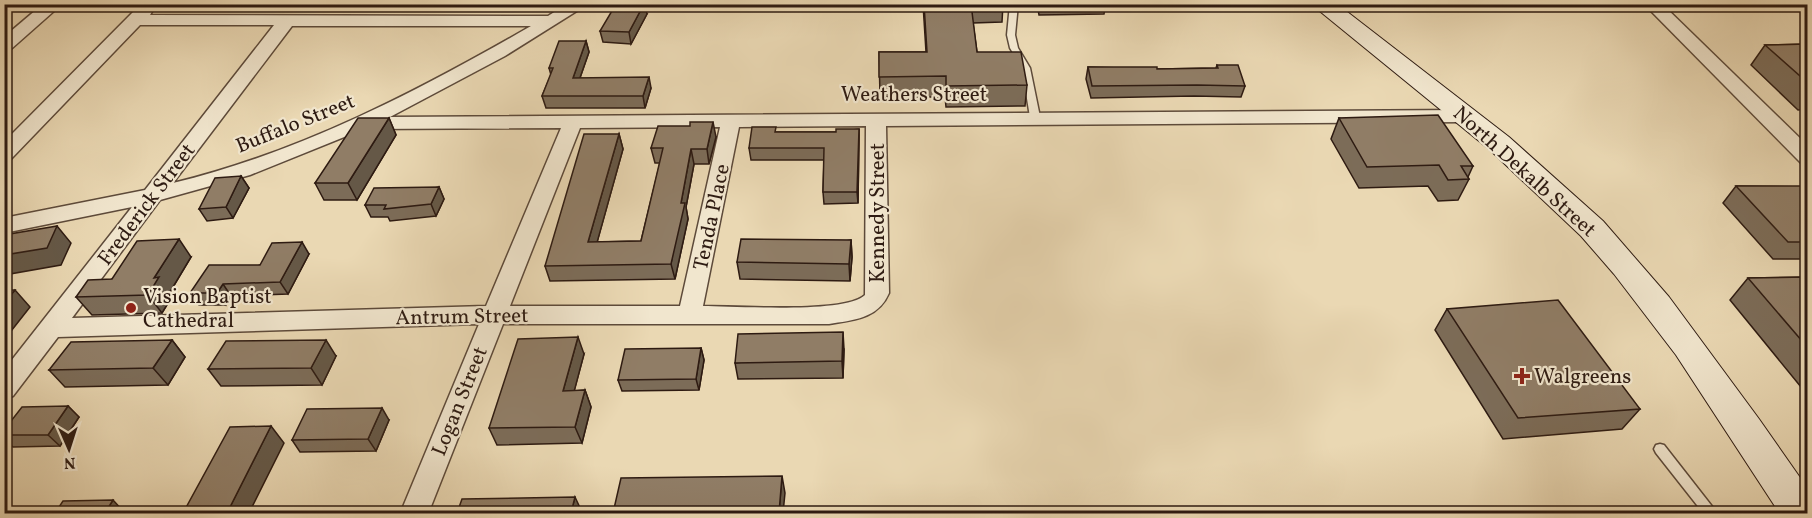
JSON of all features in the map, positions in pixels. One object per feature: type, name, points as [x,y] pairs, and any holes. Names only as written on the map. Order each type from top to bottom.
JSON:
[{"type":"main road","name":"North Dekalb Street","points":[[1322,4],[1466,116],[1556,192],[1609,246],[1642,285],[1705,370],[1802,513]]},
{"type":"street","points":[[4,46],[54,4]]},
{"type":"street","points":[[4,154],[150,4]]},
{"type":"street","name":"Buffalo Street","points":[[4,226],[152,196],[242,170],[363,123],[456,78],[580,4]]},
{"type":"street","points":[[1652,4],[1808,158]]},
{"type":"street","name":"Frederick Street","points":[[4,389],[288,19]]},
{"type":"street","points":[[134,20],[553,21]]},
{"type":"street","name":"Weathers Street","points":[[363,123],[1466,116]]},
{"type":"street","name":"Kennedy Street","points":[[870,305],[877,293],[876,118]]},
{"type":"street","name":"Tenda Place","points":[[690,314],[731,120]]},
{"type":"street","name":"Logan Street","points":[[414,513],[573,121]]},
{"type":"street","name":"Antrum Street","points":[[52,328],[494,315],[829,315],[870,305]]},
{"type":"lane","points":[[1014,4],[1011,35],[1014,48],[1026,68],[1035,117]]},
{"type":"lane","points":[[1660,449],[1712,513]]},
{"type":"building","points":[[616,4],[644,4],[629,32],[600,31]]},
{"type":"building","points":[[924,4],[971,4],[977,52],[1021,52],[1027,85],[946,86],[946,76],[879,77],[879,52],[927,52]]},
{"type":"building","points":[[559,41],[586,41],[573,78],[649,77],[643,96],[542,96],[553,68],[549,68]]},
{"type":"building","points":[[1808,44],[1808,83],[1765,45]]},
{"type":"building","points":[[1217,65],[1238,65],[1245,86],[1092,86],[1088,67],[1218,68]]},
{"type":"building","points":[[1438,115],[1473,166],[1461,166],[1469,179],[1448,180],[1439,165],[1367,167],[1339,118]]},
{"type":"building","points":[[358,118],[389,118],[348,183],[315,183]]},
{"type":"building","points":[[690,122],[713,122],[707,149],[691,149],[681,203],[685,203],[671,264],[545,266],[584,134],[619,134],[588,242],[641,241],[663,148],[651,148],[658,126],[690,126]]},
{"type":"building","points":[[752,127],[776,127],[775,132],[836,132],[836,129],[859,129],[857,192],[823,192],[824,148],[749,148]]},
{"type":"building","points":[[241,176],[226,207],[199,209],[215,178]]},
{"type":"building","points":[[1736,186],[1808,187],[1808,242],[1788,242]]},
{"type":"building","points":[[439,187],[431,204],[384,209],[386,205],[365,205],[374,188]]},
{"type":"building","points":[[57,226],[47,248],[4,255],[4,235]]},
{"type":"building","points":[[179,239],[154,278],[159,277],[148,295],[76,297],[88,280],[112,279],[137,241]]},
{"type":"building","points":[[741,239],[851,240],[849,264],[737,262]]},
{"type":"building","points":[[302,242],[280,282],[223,284],[217,293],[190,293],[209,265],[260,265],[272,243]]},
{"type":"building","points":[[1808,277],[1808,348],[1748,278]]},
{"type":"building","points":[[4,290],[15,290],[4,303]]},
{"type":"building","points":[[1558,300],[1640,409],[1518,418],[1447,309]]},
{"type":"building","points":[[843,332],[842,361],[735,363],[738,334]]},
{"type":"building","points":[[578,337],[563,391],[585,390],[575,427],[489,428],[518,339]]},
{"type":"building","points":[[172,340],[153,368],[49,370],[71,342]]},
{"type":"building","points":[[326,340],[311,368],[208,369],[226,341]]},
{"type":"building","points":[[701,348],[696,379],[618,380],[625,349]]},
{"type":"building","points":[[68,406],[48,435],[4,435],[4,430],[22,407]]},
{"type":"building","points":[[382,408],[368,439],[292,440],[307,409]]},
{"type":"building","points":[[271,426],[227,513],[183,513],[230,427]]},
{"type":"building","points":[[782,476],[779,513],[613,513],[621,478]]},
{"type":"building","points":[[575,497],[571,513],[457,513],[462,499]]},
{"type":"building","points":[[113,500],[105,513],[55,513],[63,501]]},
{"type":"place","name":"Vision Baptist Cathedral","points":[[131,308]]},
{"type":"place","name":"Walgreens","points":[[1522,376]]}]
